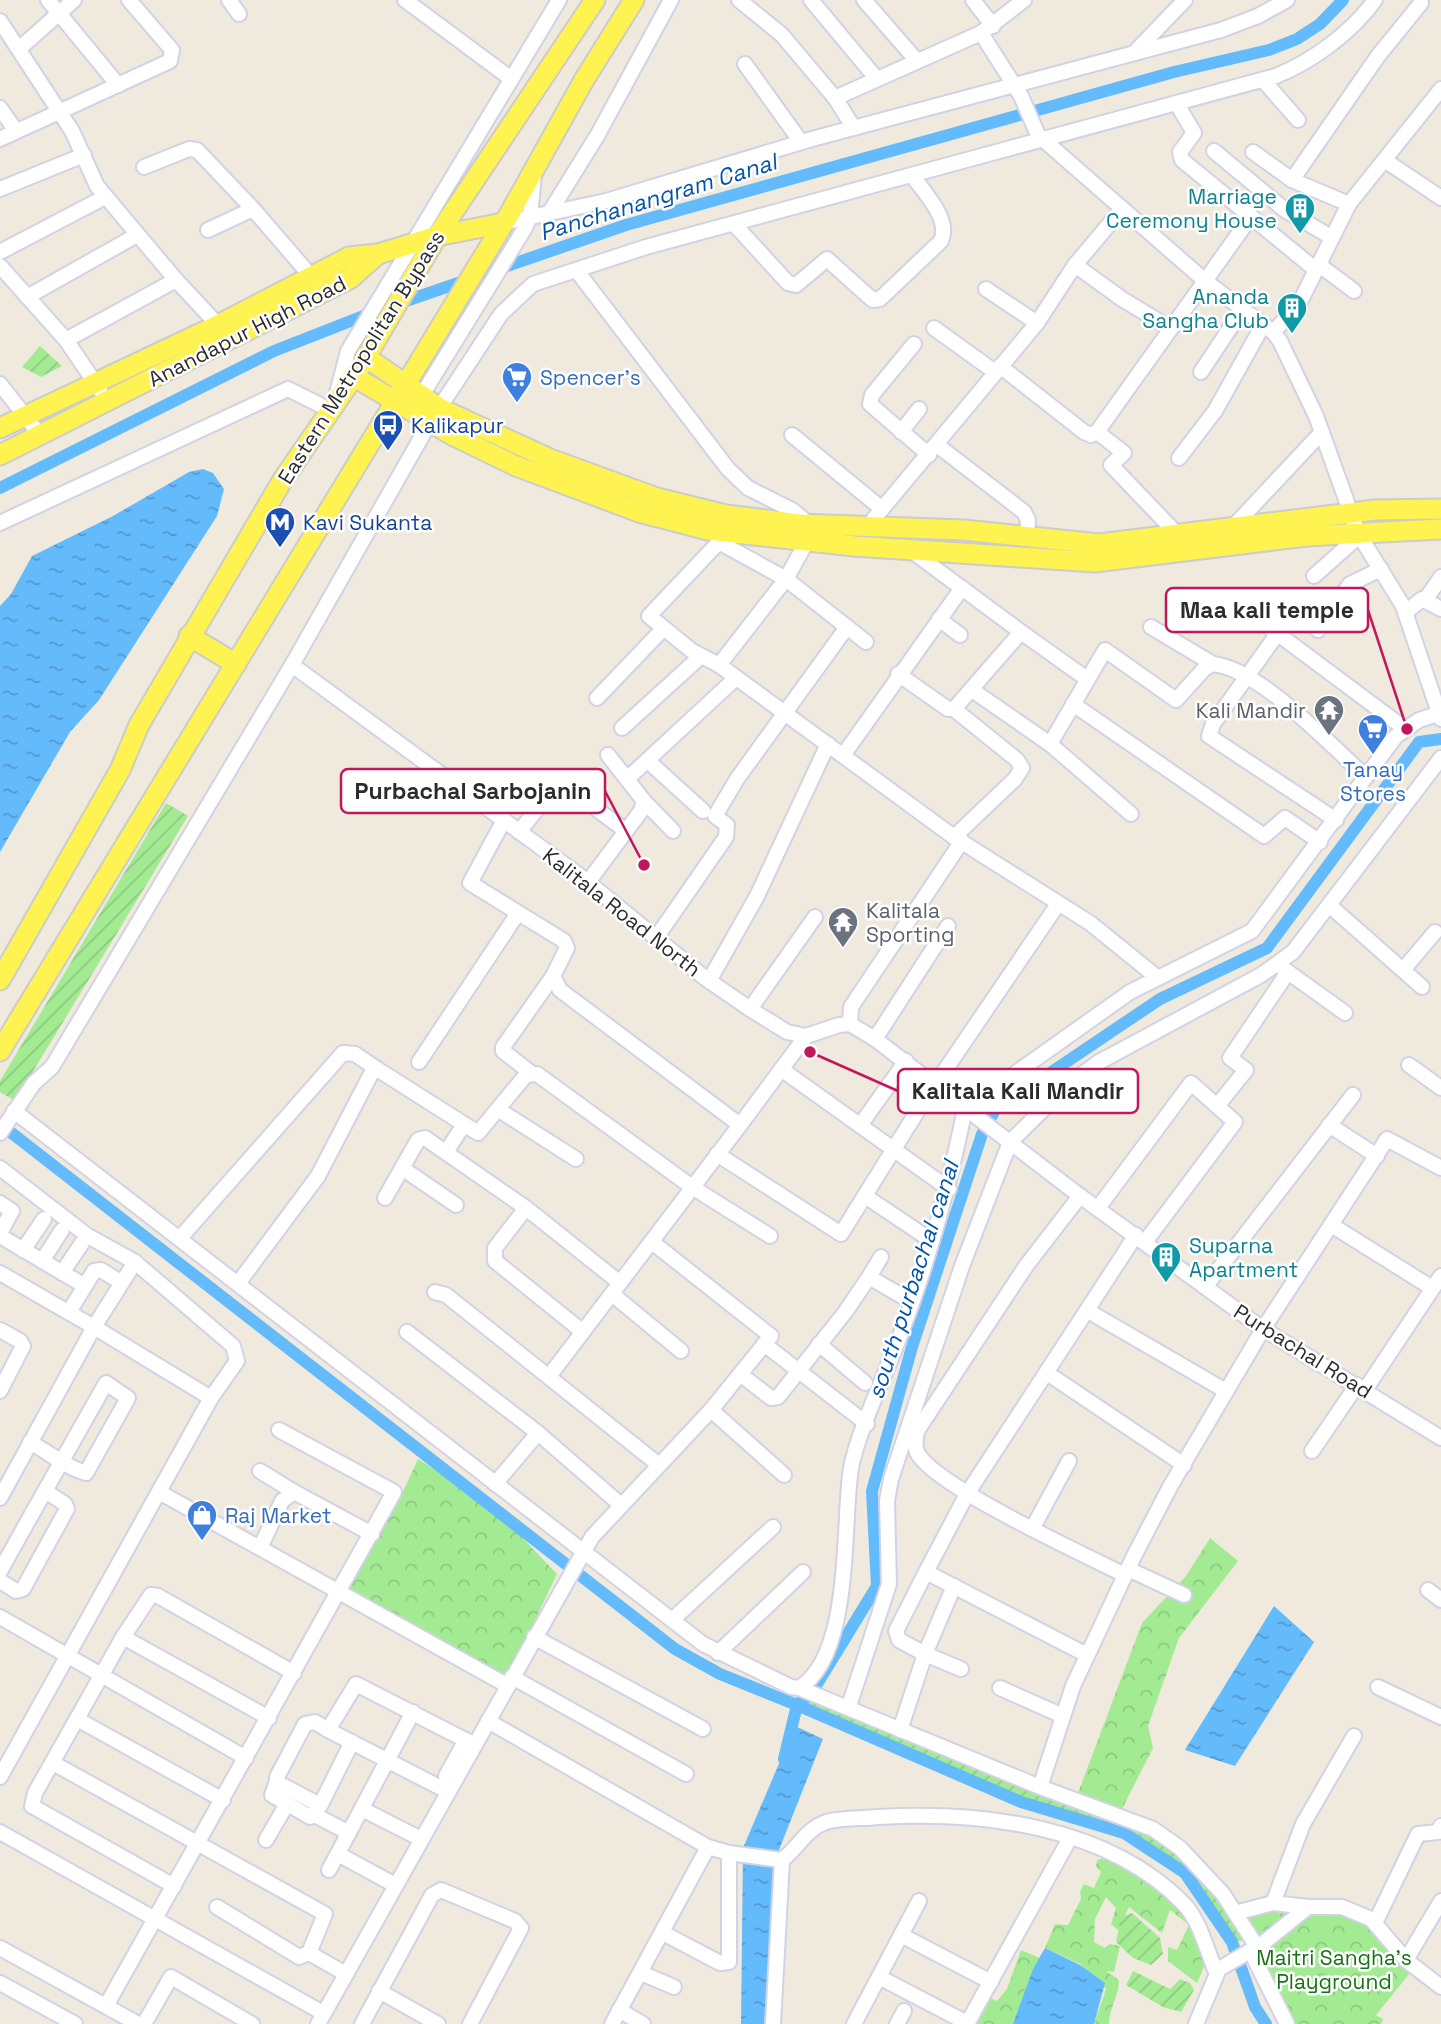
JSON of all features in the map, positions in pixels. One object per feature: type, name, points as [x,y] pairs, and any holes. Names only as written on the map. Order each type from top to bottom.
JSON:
[{"type":"main road","name":"Eastern Metropolitan Bypass","points":[[0,980],[120,770],[139,724],[189,636],[282,481],[353,376],[357,354],[377,340],[434,243],[594,0]]},
{"type":"main road","points":[[0,1051],[393,401],[449,314],[584,80],[634,0]]},
{"type":"main road","points":[[378,254],[434,243],[503,223]]},
{"type":"main road","name":"Anandapur High Road","points":[[0,428],[218,325],[349,257],[378,254]]},
{"type":"main road","name":"Anandapur High Road","points":[[0,455],[352,278],[378,254]]},
{"type":"main road","points":[[357,354],[404,383],[417,403],[435,416],[516,466],[639,512],[708,530],[808,532],[867,527],[964,530],[1099,544],[1350,513],[1441,509]]},
{"type":"main road","points":[[353,376],[393,401],[417,403]]},
{"type":"main road","points":[[808,532],[908,548],[1095,562],[1359,534],[1441,529]]},
{"type":"main road","points":[[189,636],[236,664]]},
{"type":"street","points":[[48,0],[118,85]]},
{"type":"street","points":[[20,48],[75,0]]},
{"type":"street","points":[[0,139],[170,61],[173,55],[129,0]]},
{"type":"street","points":[[229,0],[239,14]]},
{"type":"street","points":[[405,0],[510,78]]},
{"type":"street","points":[[0,523],[288,389],[332,408],[395,270],[559,0]]},
{"type":"street","points":[[548,215],[597,136],[671,0]]},
{"type":"street","points":[[739,0],[782,35],[835,98],[855,128]]},
{"type":"street","points":[[811,0],[876,78]]},
{"type":"street","points":[[864,0],[918,61]]},
{"type":"street","points":[[803,1689],[822,1667],[842,1594],[852,1465],[912,1302],[970,1114],[1118,1000],[1252,931],[1404,728],[1439,713],[1406,612],[1359,534],[1322,432],[1292,360],[1268,329],[1204,280],[1043,139],[1032,125],[1018,90],[973,0]]},
{"type":"street","points":[[1135,53],[1185,0]]},
{"type":"street","points":[[503,223],[527,222],[802,142],[1018,90],[1135,53],[1221,30],[1258,16],[1287,0]]},
{"type":"street","points":[[0,1133],[34,1083],[52,1067],[292,665],[435,416],[512,300],[533,284],[626,253],[973,156],[1263,80],[1301,65],[1360,19],[1375,0]]},
{"type":"street","points":[[835,98],[987,29],[1021,1]]},
{"type":"street","points":[[1292,180],[1378,56],[1421,3]]},
{"type":"street","points":[[0,21],[60,111],[105,197],[218,325]]},
{"type":"street","points":[[745,64],[802,142]]},
{"type":"street","points":[[1263,80],[1298,120]]},
{"type":"street","points":[[1179,458],[1215,411],[1268,329],[1297,306],[1349,204],[1441,89]]},
{"type":"street","points":[[1177,104],[1194,132],[1179,157],[1250,218],[1354,291]]},
{"type":"street","points":[[0,108],[16,131]]},
{"type":"street","points":[[144,167],[189,149],[197,150],[253,209],[323,292]]},
{"type":"street","points":[[1214,151],[1286,210],[1331,237]]},
{"type":"street","points":[[1253,152],[1292,180],[1349,204]]},
{"type":"street","points":[[0,190],[84,155]]},
{"type":"street","points":[[1386,161],[1441,198]]},
{"type":"street","points":[[417,403],[487,293],[527,222],[536,167]]},
{"type":"street","points":[[734,224],[788,283],[796,285],[803,282],[827,258],[873,300],[880,299],[941,241],[945,233],[944,223],[912,175]]},
{"type":"street","points":[[0,252],[105,197]]},
{"type":"street","points":[[208,230],[253,209]]},
{"type":"street","points":[[867,527],[1037,323],[1075,265],[1122,209]]},
{"type":"street","points":[[934,328],[998,369],[1091,435],[1097,432],[1250,218]]},
{"type":"street","points":[[27,297],[137,235]]},
{"type":"street","points":[[1075,265],[1122,299],[1170,328]]},
{"type":"street","points":[[0,266],[66,340],[107,403]]},
{"type":"street","points":[[577,271],[728,469],[748,488],[792,510],[808,532],[786,579],[719,665]]},
{"type":"street","points":[[66,340],[176,280]]},
{"type":"street","points":[[986,289],[1037,323]]},
{"type":"street","points":[[1201,372],[1242,310]]},
{"type":"street","points":[[914,344],[872,395],[870,404],[901,432],[933,450],[1024,512],[1028,520],[1027,538]]},
{"type":"street","points":[[0,384],[40,436]]},
{"type":"street","points":[[901,432],[919,409]]},
{"type":"street","points":[[1097,432],[1124,453],[1111,465],[1178,535]]},
{"type":"street","points":[[1232,528],[1322,432]]},
{"type":"street","points":[[792,435],[882,509]]},
{"type":"street","points":[[1314,576],[1359,534]]},
{"type":"street","points":[[866,642],[786,579],[719,542],[649,616],[700,657],[719,665],[958,839],[1090,923],[1158,978]]},
{"type":"street","points":[[908,548],[1087,679]]},
{"type":"street","points":[[1318,630],[1350,584],[1381,569]]},
{"type":"street","points":[[1406,612],[1418,601],[1426,599],[1441,577]]},
{"type":"street","points":[[844,754],[898,674],[962,588]]},
{"type":"street","points":[[1426,599],[1441,609]]},
{"type":"street","points":[[1234,601],[1404,728]]},
{"type":"street","points":[[939,619],[960,635]]},
{"type":"street","points":[[656,937],[726,837],[727,825],[715,816],[847,627]]},
{"type":"street","points":[[1151,627],[1213,664],[1233,668],[1248,676],[1295,712],[1366,777]]},
{"type":"street","points":[[597,698],[663,629]]},
{"type":"street","points":[[954,709],[1021,632]]},
{"type":"street","points":[[1278,633],[1213,724],[1209,736],[1336,820]]},
{"type":"street","points":[[1050,744],[1105,650],[1176,700],[1205,668],[1213,664]]},
{"type":"street","points":[[622,728],[700,657]]},
{"type":"street","name":"Kalitala Road North","points":[[292,665],[588,882],[709,981],[787,1032],[806,1037]]},
{"type":"street","points":[[850,1024],[851,1007],[958,839],[1015,779],[1022,768],[1017,760],[954,709],[948,709],[898,674]]},
{"type":"street","points":[[627,779],[736,678]]},
{"type":"street","points":[[972,690],[1050,744],[1130,814]]},
{"type":"street","points":[[1073,704],[1264,836],[1285,818],[1320,842]]},
{"type":"street","points":[[709,981],[757,896],[828,744]]},
{"type":"street","points":[[608,755],[644,801],[673,831]]},
{"type":"street","points":[[1217,1106],[1246,1070],[1230,1058],[1293,952],[1441,758]]},
{"type":"street","points":[[648,761],[703,811]]},
{"type":"street","points":[[519,832],[559,781],[626,831]]},
{"type":"street","points":[[588,882],[641,811],[644,801]]},
{"type":"street","points":[[504,821],[470,883],[564,941],[567,948],[553,976],[503,1047],[503,1051],[692,1187],[770,1236]]},
{"type":"street","points":[[935,1085],[1058,904]]},
{"type":"street","points":[[1329,905],[1422,987]]},
{"type":"street","points":[[419,1062],[518,913]]},
{"type":"street","points":[[750,1009],[815,917]]},
{"type":"street","points":[[875,1039],[948,926]]},
{"type":"street","points":[[1404,970],[1435,932]]},
{"type":"street","points":[[1283,968],[1345,1013]]},
{"type":"street","points":[[849,1706],[889,1584],[887,1501],[891,1479],[1006,1139],[1069,1084],[1099,1062],[1283,968]]},
{"type":"street","points":[[553,976],[560,990],[585,1006],[740,1125]]},
{"type":"street","points":[[550,1375],[806,1037],[839,1025],[850,1024],[906,1061],[970,1114]]},
{"type":"street","points":[[180,1238],[343,1053],[355,1054],[463,1126],[478,1133],[531,1073]]},
{"type":"street","points":[[860,1124],[906,1061]]},
{"type":"street","points":[[1409,1065],[1441,1088]]},
{"type":"street","points":[[239,1282],[318,1177],[372,1072],[377,1069]]},
{"type":"street","points":[[781,1069],[948,1189]]},
{"type":"street","points":[[961,1669],[925,1654],[895,1636],[926,1572],[967,1494],[1088,1311],[1140,1239],[1235,1122],[1191,1083],[1098,1208]]},
{"type":"street","points":[[1205,1287],[1353,1095]]},
{"type":"street","points":[[717,1154],[841,1234],[920,1107]]},
{"type":"street","points":[[499,1110],[576,1159]]},
{"type":"street","points":[[12,1114],[239,1282],[495,1484],[718,1653],[791,1687],[824,1696],[1040,1787],[1139,1822],[1163,1835],[1223,1894],[1258,1946],[1255,1960],[1287,2024]]},
{"type":"street","name":"Purbachal Road","points":[[970,1114],[1264,1329],[1441,1438]]},
{"type":"street","points":[[1329,1125],[1377,1156]]},
{"type":"street","points":[[446,1152],[463,1126]]},
{"type":"street","points":[[385,1198],[418,1140],[425,1138],[526,1208],[681,1351]]},
{"type":"street","points":[[1040,1787],[1063,1716],[1087,1655],[1127,1572],[1184,1465],[1264,1329],[1377,1156],[1391,1139],[1441,1168]]},
{"type":"street","points":[[0,1168],[88,1236],[135,1262],[233,1346],[237,1361],[211,1398],[0,1777]]},
{"type":"street","points":[[402,1168],[456,1205]]},
{"type":"street","points":[[865,1196],[932,1241]]},
{"type":"street","points":[[1080,1196],[1026,1266],[917,1431],[917,1452],[924,1461],[967,1494],[1032,1529],[1184,1595]]},
{"type":"street","points":[[0,1203],[12,1211],[0,1235],[85,1286]]},
{"type":"street","points":[[526,1208],[495,1248],[495,1261],[583,1332]]},
{"type":"street","points":[[23,1250],[44,1219]]},
{"type":"street","points":[[1312,1451],[1437,1282],[1333,1226]]},
{"type":"street","points":[[42,1261],[62,1230]]},
{"type":"street","points":[[0,1832],[156,1919],[321,2019],[416,1837],[467,1749],[488,1721],[592,1537],[711,1410],[771,1336],[652,1242]]},
{"type":"street","points":[[62,1273],[82,1243]]},
{"type":"street","points":[[740,1374],[774,1399],[819,1344],[881,1257]]},
{"type":"street","points":[[0,1498],[94,1327],[135,1262]]},
{"type":"street","points":[[69,1312],[97,1269],[114,1278]]},
{"type":"street","points":[[0,1273],[211,1398]]},
{"type":"street","points":[[869,1277],[912,1302]]},
{"type":"street","points":[[435,1292],[446,1294],[659,1465]]},
{"type":"street","points":[[1088,1311],[1226,1391]]},
{"type":"street","points":[[0,1330],[20,1341],[23,1346],[0,1391]]},
{"type":"street","points":[[407,1332],[538,1433],[621,1505]]},
{"type":"street","points":[[764,1344],[867,1424]]},
{"type":"street","points":[[819,1344],[865,1383]]},
{"type":"street","points":[[1047,1373],[1184,1465]]},
{"type":"street","points":[[0,1571],[45,1491],[62,1461],[106,1383],[126,1395],[127,1403],[88,1470],[81,1472],[62,1461],[30,1442]]},
{"type":"street","points":[[711,1410],[784,1475]]},
{"type":"street","points":[[106,2006],[394,1492],[279,1430]]},
{"type":"street","points":[[495,1484],[538,1433]]},
{"type":"street","points":[[1032,1529],[1069,1461]]},
{"type":"street","points":[[260,1471],[372,1534]]},
{"type":"street","points":[[0,1581],[16,1591],[23,1589],[67,1509],[65,1504],[45,1491]]},
{"type":"street","points":[[159,1492],[338,1593],[686,1774]]},
{"type":"street","points":[[260,1548],[282,1502],[295,1492]]},
{"type":"street","points":[[672,1620],[773,1527]]},
{"type":"street","points":[[718,1653],[803,1572]]},
{"type":"street","points":[[926,1572],[1087,1655]]},
{"type":"street","points":[[900,1730],[925,1654],[954,1586]]},
{"type":"street","points":[[1428,1590],[1441,1600]]},
{"type":"street","points":[[174,1886],[32,1806],[35,1793],[76,1719],[143,1603],[151,1595],[158,1596],[294,1673]]},
{"type":"street","points":[[0,1617],[246,1758]]},
{"type":"street","points":[[123,1637],[269,1718]]},
{"type":"street","points":[[534,1637],[703,1729]]},
{"type":"street","points":[[328,1730],[356,1684],[412,1712],[467,1749]]},
{"type":"street","points":[[1378,1687],[1441,1717]]},
{"type":"street","points":[[1000,1688],[1063,1716]]},
{"type":"street","points":[[329,1870],[412,1712]]},
{"type":"street","points":[[76,1719],[223,1800]]},
{"type":"street","points":[[488,1721],[708,1847],[777,1860]]},
{"type":"street","points":[[352,1742],[317,1811],[310,1817],[271,1793],[305,1724],[315,1722],[443,1789]]},
{"type":"street","points":[[1273,1903],[1303,1824],[1354,1736]]},
{"type":"street","points":[[53,1763],[325,1914],[309,1953],[299,1957],[216,1908]]},
{"type":"street","points":[[276,1781],[349,1833]]},
{"type":"street","points":[[266,1840],[287,1804]]},
{"type":"street","points":[[362,1809],[416,1837]]},
{"type":"street","points":[[773,2024],[777,1860],[810,1830],[826,1822],[850,1819],[916,1815],[960,1816],[1038,1828],[1070,1838],[1129,1863],[1182,1902],[1190,1912],[1218,1970]]},
{"type":"street","points":[[1376,1923],[1418,1834],[1437,1832],[1441,1826]]},
{"type":"street","points":[[879,1977],[967,2023],[1070,1838]]},
{"type":"street","points":[[612,2024],[708,1847]]},
{"type":"street","points":[[663,1933],[720,1963],[729,1962],[729,1853]]},
{"type":"street","points":[[338,1854],[395,1876]]},
{"type":"street","points":[[377,1897],[395,1876]]},
{"type":"street","points":[[362,2024],[435,1891],[448,1892],[515,1921],[521,1928],[470,2024]]},
{"type":"street","points":[[854,2024],[919,1901]]},
{"type":"street","points":[[1406,1960],[1441,1901]]},
{"type":"street","points":[[1235,1913],[1273,1903],[1349,1908],[1376,1923],[1406,1960],[1441,1987]]},
{"type":"street","points":[[1196,2024],[1218,1970],[1258,1946],[1308,1907]]},
{"type":"street","points":[[901,1935],[991,1982]]},
{"type":"street","points":[[0,1948],[138,2024]]},
{"type":"street","points":[[309,1953],[346,1974]]},
{"type":"street","points":[[640,1973],[674,1987]]},
{"type":"street","points":[[144,2024],[171,1977],[251,2024]]},
{"type":"street","points":[[0,1983],[75,2024]]},
{"type":"street","points":[[379,1990],[438,2024]]},
{"type":"street","points":[[619,2010],[643,2024]]},
{"type":"green space","points":[[40,346],[62,366],[41,377],[22,367]]},
{"type":"green space","points":[[166,803],[188,816],[15,1101],[0,1092],[0,1081]]},
{"type":"green space","points":[[418,1459],[492,1506],[557,1574],[507,1679],[349,1589],[397,1504]]},
{"type":"green space","points":[[1210,1538],[1238,1561],[1179,1638],[1148,1726],[1153,1748],[1122,1809],[1078,1793],[1142,1623],[1186,1576]]},
{"type":"green space","points":[[815,1696],[1154,1833],[1220,1889],[1246,1940],[1232,1942],[1185,1873],[1124,1833],[1021,1802],[797,1705]]},
{"type":"green space","points":[[1097,1860],[1120,1860],[1135,1870],[1188,1914],[1207,1960],[1197,1983],[1168,1961],[1168,1947],[1177,1950],[1189,1925],[1170,1910],[1162,1933],[1129,1907],[1118,1930],[1111,1924],[1116,1908],[1106,1897],[1095,1919],[1094,1942],[1105,1948],[1110,1944],[1120,1946],[1114,1972],[1106,1971],[1119,1980],[1119,1986],[1109,2024],[1094,2024],[1106,1989],[1080,1964],[1045,1948],[1055,1924],[1068,1925],[1081,1899],[1080,1892],[1084,1884],[1094,1888],[1101,1872],[1096,1866]]},
{"type":"green space","name":"Maitri Sangha's Playground","points":[[1273,1906],[1291,1910],[1280,1933],[1321,1911],[1339,1912],[1378,1929],[1410,1973],[1376,2015],[1383,2019],[1381,2024],[1281,2024],[1255,1947],[1235,1913]]},
{"type":"green space","points":[[1132,1913],[1160,1938],[1163,1954],[1151,1965],[1133,1958],[1116,1942],[1121,1917]]},
{"type":"green space","points":[[1021,1950],[1040,1958],[1013,2024],[974,2024],[986,1996],[997,2001],[1007,1989]]},
{"type":"green space","points":[[1133,1971],[1170,1989],[1180,1979],[1190,1983],[1194,1990],[1181,2012],[1163,2007],[1126,1985]]},
{"type":"water","points":[[203,469],[213,473],[224,489],[217,516],[99,700],[70,732],[0,852],[0,606],[11,594],[32,556],[113,516],[189,472]]},
{"type":"water","points":[[1274,1606],[1314,1642],[1235,1766],[1185,1750]]},
{"type":"water","points":[[795,1726],[823,1739],[775,1860],[773,2003],[767,2024],[741,2024],[743,1848]]},
{"type":"water","points":[[1045,1948],[1080,1965],[1105,1983],[1094,2024],[1013,2024],[1033,1969]]},
{"type":"waterway","name":"Panchanangram Canal","points":[[0,488],[274,351],[371,313],[626,225],[1174,72],[1269,50],[1297,39],[1320,24],[1343,0]]},
{"type":"waterway","name":"south purbachal canal","points":[[784,1759],[797,1705],[812,1692],[877,1586],[872,1491],[912,1347],[982,1134],[995,1110],[1160,999],[1267,948],[1419,742],[1441,739]]},
{"type":"waterway","points":[[0,1124],[675,1649],[720,1674],[1021,1802],[1124,1833],[1185,1873],[1232,1942],[1255,2007],[1266,2024]]},
{"type":"place","name":"Marriage Ceremony House","points":[[1300,235]]},
{"type":"place","name":"Ananda Sangha Club","points":[[1292,335]]},
{"type":"place","name":"Spencer's","points":[[517,404]]},
{"type":"place","name":"Kalikapur","points":[[388,452]]},
{"type":"place","name":"Kavi Sukanta","points":[[280,549]]},
{"type":"place","name":"Maa kali temple","points":[[1407,729]]},
{"type":"place","name":"Kali Mandir","points":[[1329,737]]},
{"type":"place","name":"Tanay Stores","points":[[1373,756]]},
{"type":"place","name":"Purbachal Sarbojanin","points":[[644,865]]},
{"type":"place","name":"Kalitala Sporting","points":[[843,949]]},
{"type":"place","name":"Kalitala Kali Mandir","points":[[810,1052]]},
{"type":"place","name":"Suparna Apartment","points":[[1166,1284]]},
{"type":"place","name":"Raj Market","points":[[202,1542]]}]
